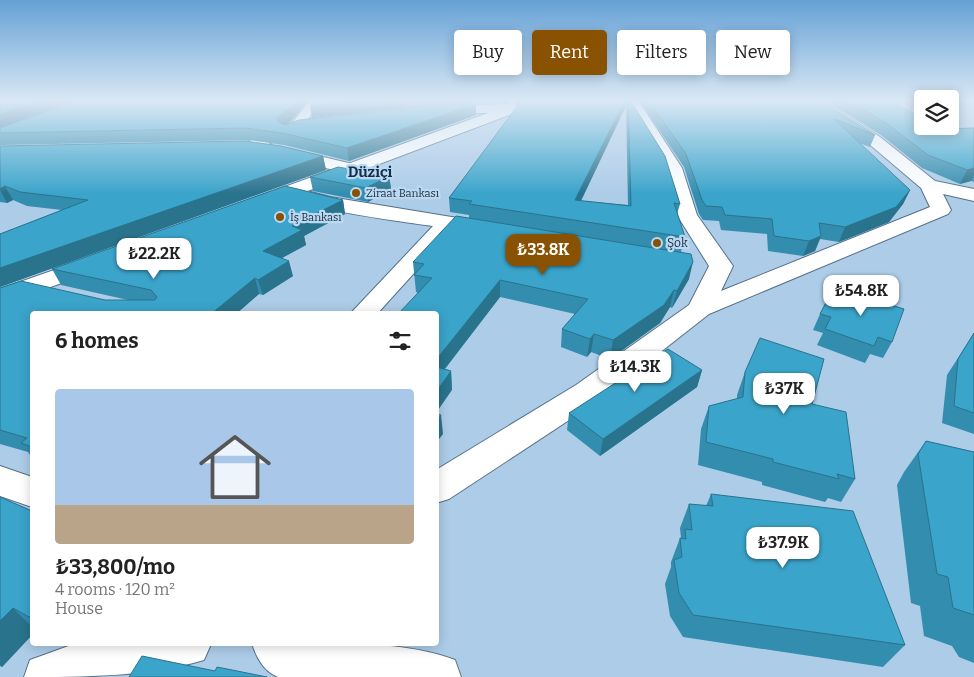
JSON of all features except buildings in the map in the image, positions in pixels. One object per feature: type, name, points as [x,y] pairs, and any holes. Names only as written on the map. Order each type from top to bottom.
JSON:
[{"type":"street","points":[[248,147],[283,132]]},
{"type":"street","points":[[242,209],[446,132]]},
{"type":"street","points":[[651,132],[673,168],[687,215],[721,266]]},
{"type":"street","points":[[861,132],[930,185],[974,196]]},
{"type":"street","points":[[229,148],[248,147],[284,152],[351,169]]},
{"type":"street","points":[[930,185],[942,210]]},
{"type":"street","points":[[288,192],[328,203],[508,233]]},
{"type":"street","points":[[439,486],[587,393],[700,309],[974,196]]},
{"type":"street","points":[[366,311],[449,222]]},
{"type":"street","points":[[0,298],[112,256]]},
{"type":"street","points":[[692,262],[721,266]]},
{"type":"street","points":[[700,309],[721,266]]},
{"type":"street","points":[[28,287],[75,297]]},
{"type":"street","points":[[0,481],[30,491]]},
{"type":"street","points":[[47,677],[84,663],[177,646]]},
{"type":"street","points":[[276,646],[285,657],[438,677]]},
{"type":"place","name":"Ziraat Bankası","points":[[356,193]]},
{"type":"place","name":"İş Bankası","points":[[280,217]]},
{"type":"place","name":"Şok","points":[[657,243]]},
{"type":"district","name":"Düziçi","points":[[370,172]]}]
